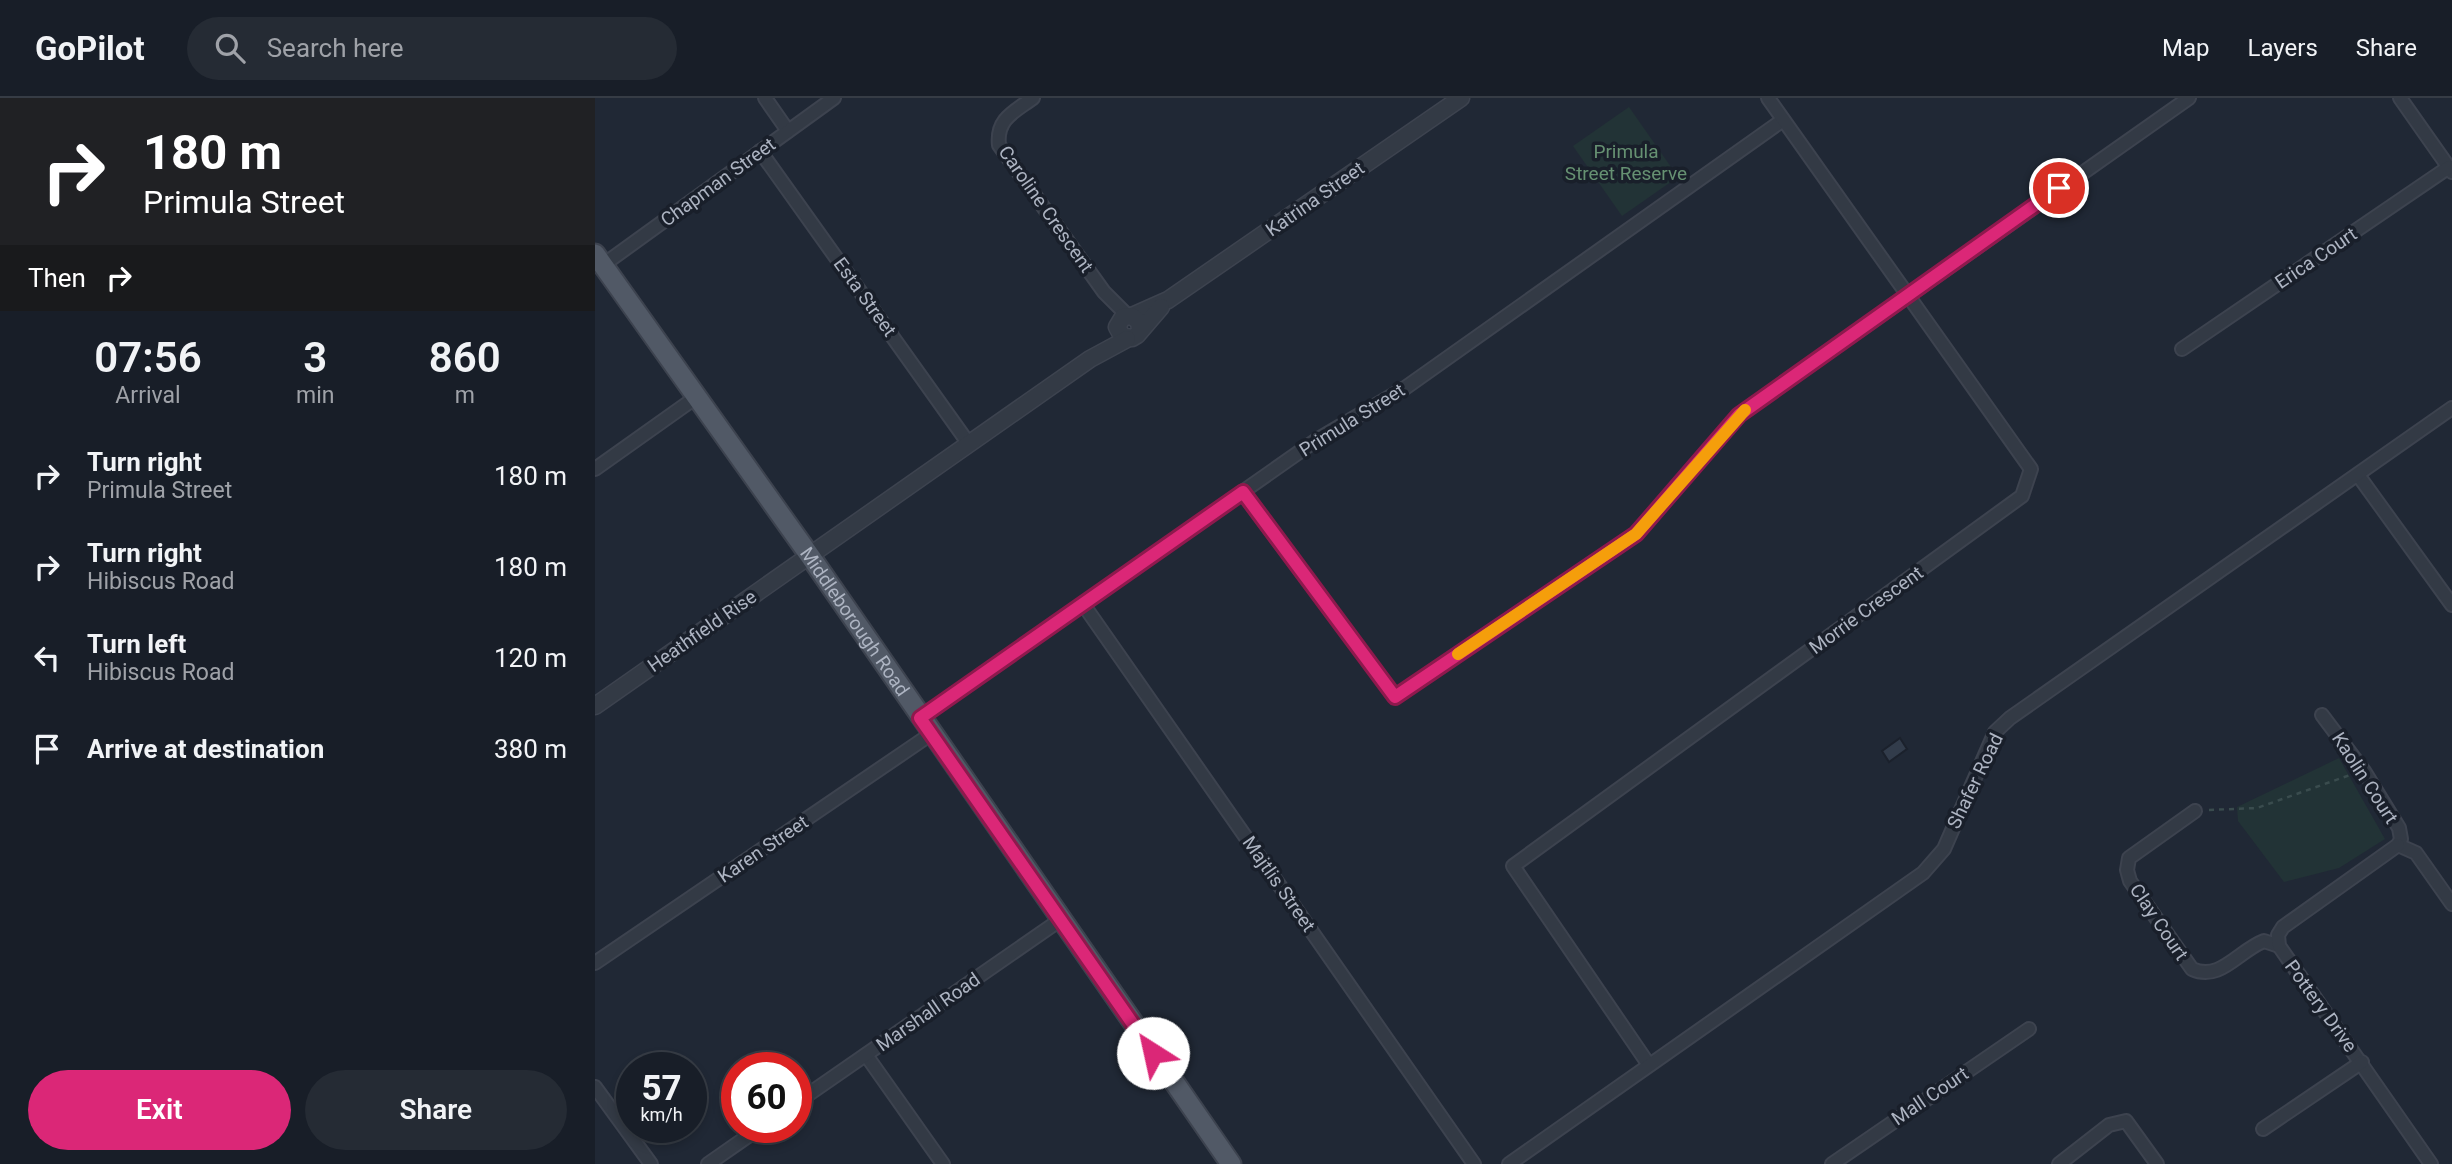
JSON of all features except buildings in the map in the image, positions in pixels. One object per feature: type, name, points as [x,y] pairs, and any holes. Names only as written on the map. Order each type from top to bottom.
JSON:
[{"type":"main road","name":"Middleborough Road","points":[[599,260],[810,556],[1231,1164]]},
{"type":"street","points":[[765,98],[788,131]]},
{"type":"street","name":"Chapman Street","points":[[599,260],[834,98]]},
{"type":"street","name":"Caroline Crescent","points":[[1034,98],[1003,119],[997,131],[999,145],[1127,325]]},
{"type":"street","name":"Katrina Street","points":[[810,556],[1090,359],[1127,325],[1168,300],[1461,98]]},
{"type":"street","name":"Morrie Crescent","points":[[1649,1065],[1513,866],[2022,496],[2031,470],[1909,293],[1768,98]]},
{"type":"street","points":[[1243,492],[1395,697],[1636,534],[1739,415],[2189,98]]},
{"type":"street","points":[[2400,98],[2450,169]]},
{"type":"street","name":"Primula Street","points":[[926,726],[1083,604],[1315,441],[1405,388],[1783,120]]},
{"type":"street","name":"Esta Street","points":[[760,151],[969,443]]},
{"type":"street","name":"Erica Court","points":[[2182,349],[2450,169]]},
{"type":"street","points":[[595,469],[695,398]]},
{"type":"street","name":"Shafer Road","points":[[1509,1164],[1923,873],[1944,849],[1995,732],[2010,718],[2452,408]]},
{"type":"street","points":[[2358,475],[2452,605]]},
{"type":"street","name":"Heathfield Rise","points":[[595,706],[810,556]]},
{"type":"street","name":"Majtlis Street","points":[[1083,604],[1474,1164]]},
{"type":"street","name":"Kaolin Court","points":[[2322,715],[2364,771],[2399,828],[2398,845],[2416,853],[2452,904]]},
{"type":"street","name":"Karen Street","points":[[595,963],[926,726]]},
{"type":"street","name":"Clay Court","points":[[2195,811],[2129,858],[2127,870],[2130,881],[2192,969],[2204,974],[2217,971],[2255,944],[2264,941],[2279,946]]},
{"type":"street","name":"Pottery Drive","points":[[2398,845],[2283,927],[2278,935],[2279,946],[2431,1164]]},
{"type":"street","name":"Marshall Road","points":[[812,1092],[1060,920]]},
{"type":"street","name":"Mall Court","points":[[1832,1164],[2029,1029]]},
{"type":"street","points":[[866,1055],[943,1164]]},
{"type":"street","points":[[2263,1129],[2362,1062]]},
{"type":"street","points":[[595,1087],[652,1164]]},
{"type":"street","points":[[2059,1164],[2109,1125],[2126,1121],[2157,1164]]},
{"type":"street","points":[[708,1164],[738,1143]]},
{"type":"path","points":[[2195,811],[2257,808],[2364,771]]},
{"type":"green space","name":"Primula Street Reserve","points":[[1629,107],[1678,177],[1622,216],[1573,146]]},
{"type":"green space","points":[[2339,758],[2385,839],[2339,868],[2284,882],[2238,821],[2237,807]]},
{"type":"slow traffic","points":[[1458,654],[1636,534],[1745,410]]},
{"type":"route","points":[[1153,1053],[920,718],[1243,492],[1384,687],[1395,697],[1636,534],[1739,415],[2059,188]]}]
